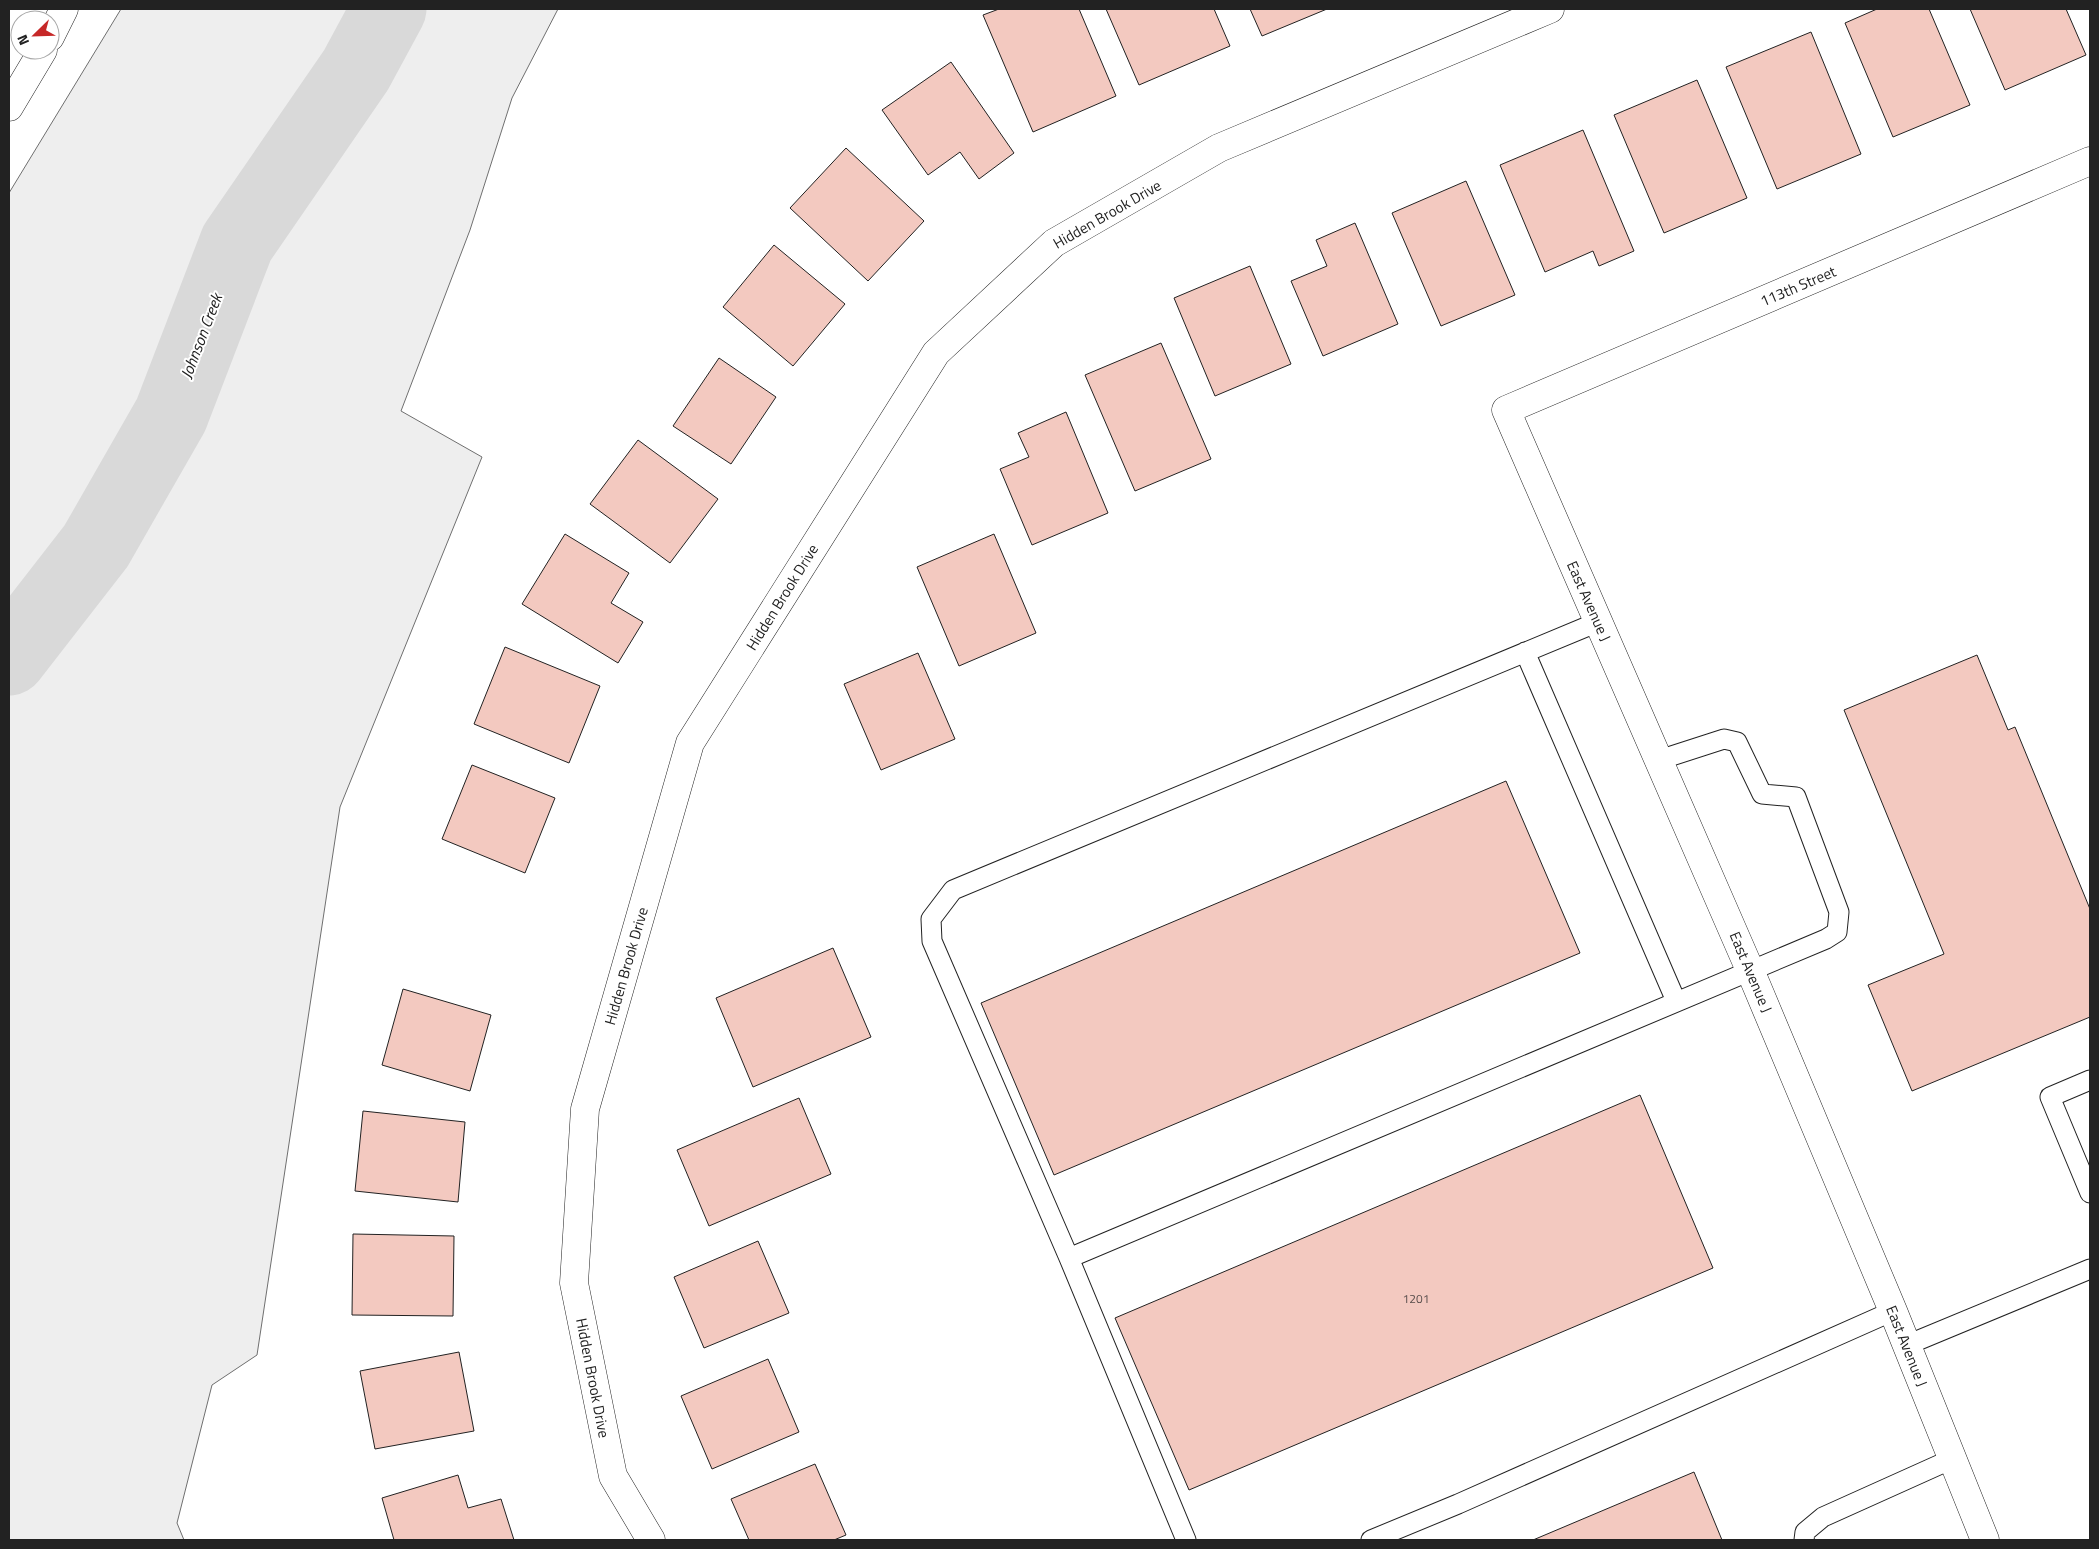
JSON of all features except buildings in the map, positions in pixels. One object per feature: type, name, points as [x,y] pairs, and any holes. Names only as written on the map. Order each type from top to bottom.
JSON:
[{"type":"street","name":"Hidden Brook Drive","points":[[651,1540],[613,1476],[574,1283],[585,1109],[690,743],[936,354],[1054,243],[1219,148],[1550,9]]},
{"type":"street","points":[[9,107],[38,60]]},
{"type":"street","name":"113th Street","points":[[1506,410],[2090,162]]},
{"type":"street","name":"East Avenue J","points":[[1506,410],[1750,970],[1893,1311],[1985,1540]]},
{"type":"lane","points":[[1186,1540],[1069,1258],[932,941],[931,919],[953,890],[1598,622]]},
{"type":"lane","points":[[1525,652],[1676,1001]]},
{"type":"lane","points":[[1069,1258],[1826,939],[1837,932],[1839,912],[1796,796],[1762,794],[1737,742],[1724,739],[1659,760]]},
{"type":"lane","points":[[2090,1080],[2050,1097],[2090,1193]]},
{"type":"lane","points":[[1906,1345],[2090,1269]]},
{"type":"lane","points":[[1371,1540],[1458,1504],[1893,1311]]},
{"type":"lane","points":[[1804,1540],[1805,1532],[1823,1517],[1952,1459]]},
{"type":"shaded area","points":[[121,9],[558,9],[512,98],[470,230],[401,411],[482,457],[340,807],[257,1355],[212,1385],[177,1523],[184,1540],[9,1540],[9,193]]},
{"type":"waterway","name":"Johnson Creek","points":[[9,658],[96,546],[171,415],[237,243],[356,70],[389,9]]}]
